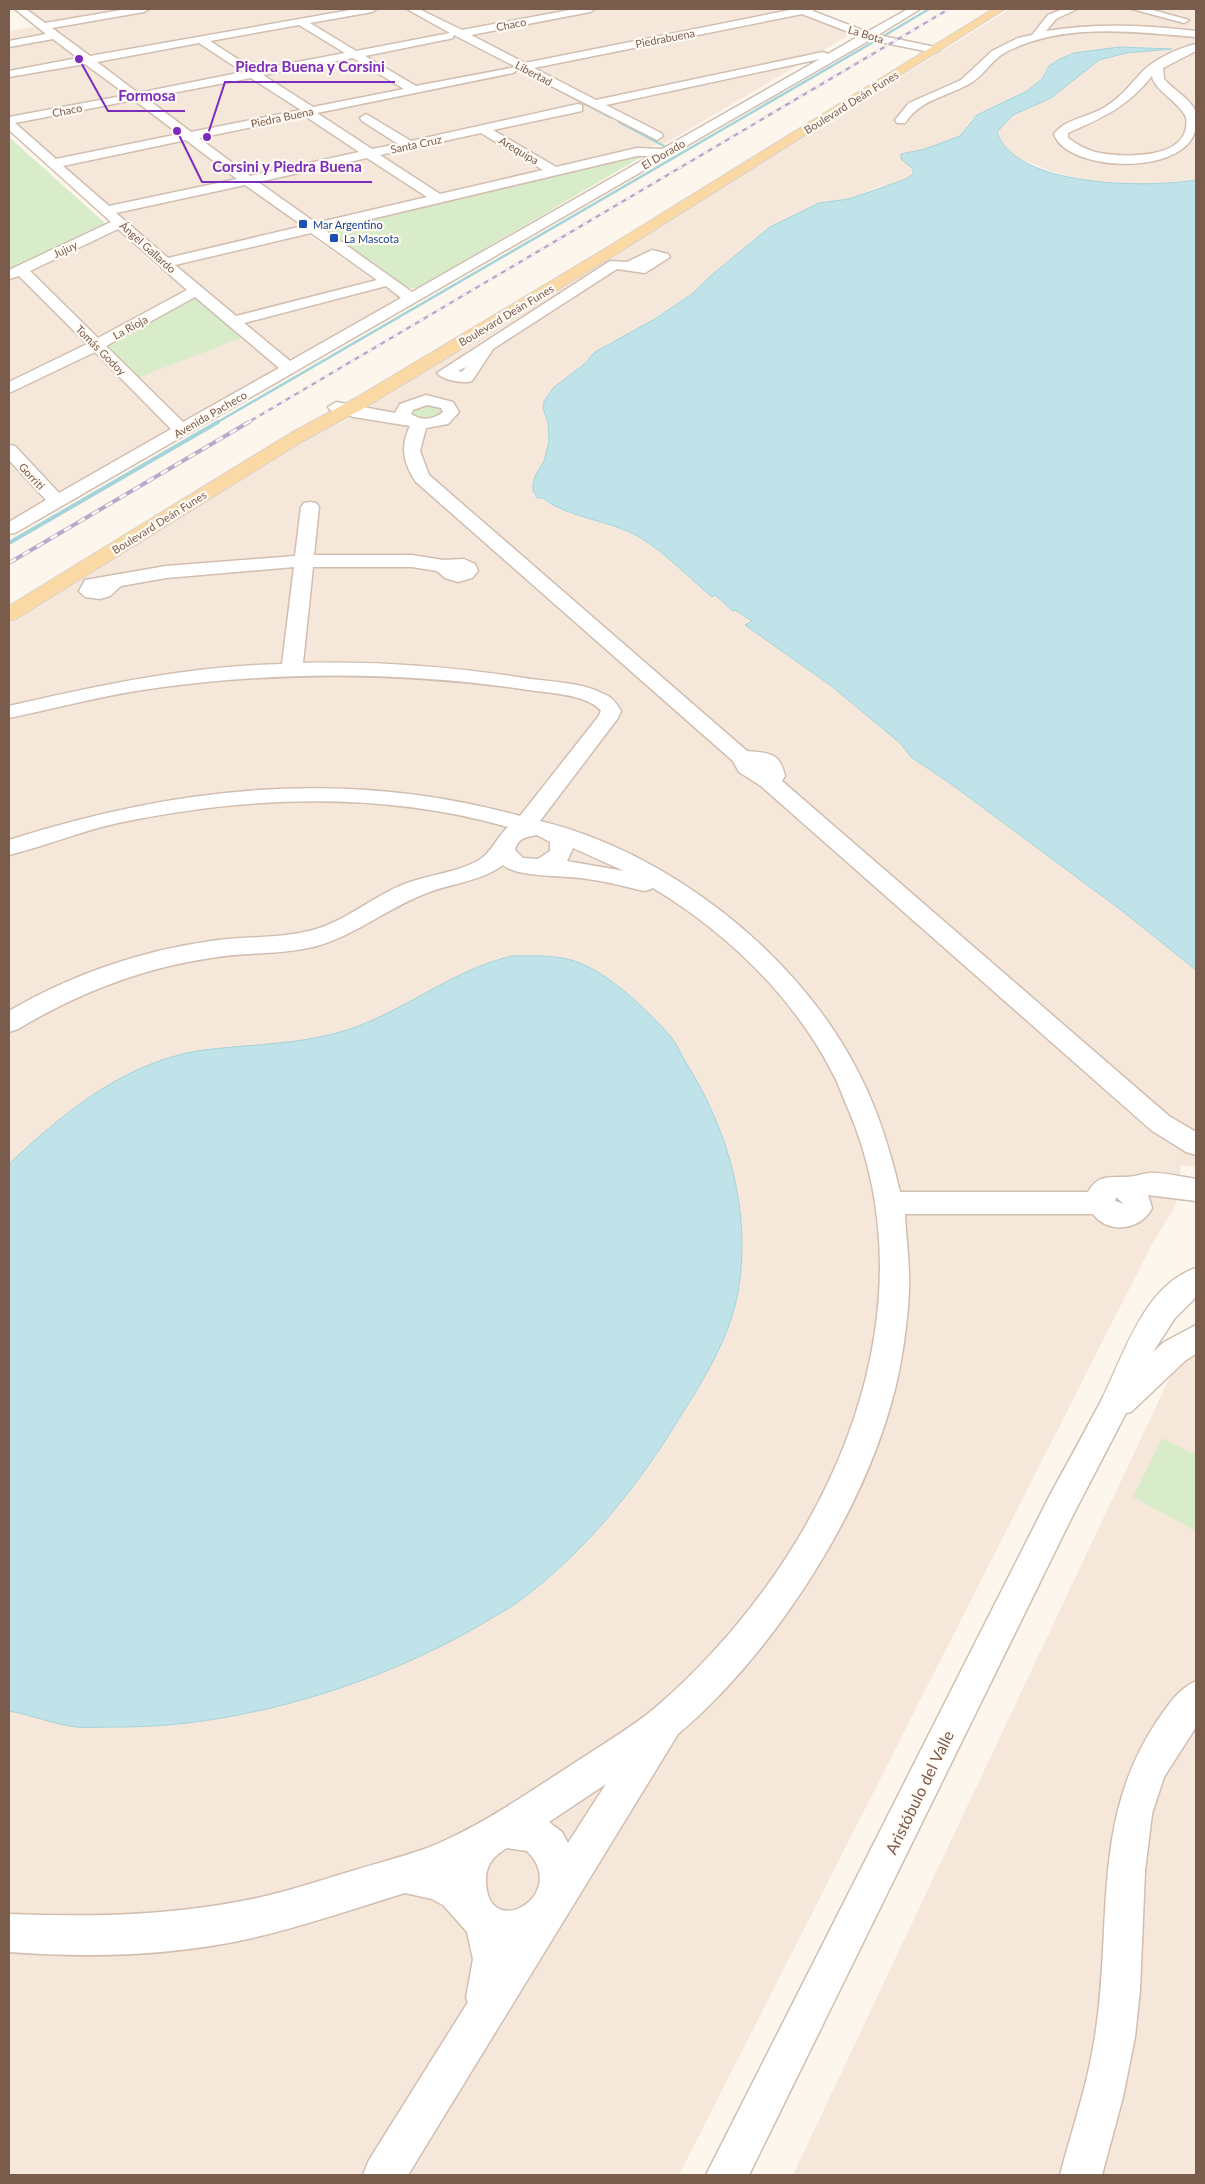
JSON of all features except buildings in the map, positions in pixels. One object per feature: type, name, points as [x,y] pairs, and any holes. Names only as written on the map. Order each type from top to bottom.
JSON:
[{"type":"main road","name":"Boulevard Deán Funes","points":[[9,604],[276,441],[348,405],[598,259],[931,49],[991,9]]},
{"type":"main road","name":"Boulevard Deán Funes","points":[[9,615],[598,250],[1000,9]]},
{"type":"street","points":[[20,9],[247,180],[386,282],[411,298]]},
{"type":"street","points":[[44,26],[144,9]]},
{"type":"street","points":[[9,74],[372,9]]},
{"type":"street","name":"Libertad","points":[[412,9],[455,35],[517,68],[657,136]]},
{"type":"street","name":"Chaco","points":[[9,123],[137,96],[590,9]]},
{"type":"street","name":"La Bota","points":[[804,9],[868,36],[931,49]]},
{"type":"street","name":"Piedrabuena","points":[[517,68],[804,9]]},
{"type":"street","name":"El Dorado","points":[[411,298],[915,9]]},
{"type":"street","points":[[1036,36],[1052,17],[1072,9]]},
{"type":"street","points":[[1137,9],[1196,25]]},
{"type":"street","points":[[301,22],[414,90]]},
{"type":"street","points":[[900,120],[904,113],[922,100],[974,76],[994,54],[1036,36],[1115,29],[1196,34]]},
{"type":"street","points":[[9,44],[55,35]]},
{"type":"street","points":[[201,40],[438,199]]},
{"type":"street","points":[[1157,67],[1158,80],[1188,109],[1192,119],[1192,128],[1186,140],[1167,154],[1143,159],[1114,159],[1085,153],[1062,140],[1060,134],[1069,126],[1109,110],[1132,93],[1141,80],[1157,67],[1181,53],[1196,47]]},
{"type":"street","points":[[593,104],[813,56],[836,55]]},
{"type":"street","name":"Piedra Buena","points":[[52,164],[517,68]]},
{"type":"street","points":[[1132,93],[1157,91],[1176,96]]},
{"type":"street","name":"Santa Cruz","points":[[106,211],[578,108]]},
{"type":"street","points":[[366,118],[409,145]]},
{"type":"street","name":"Ángel Gallardo","points":[[9,123],[52,164],[196,291],[289,368]]},
{"type":"street","name":"Arequipa","points":[[483,129],[555,172]]},
{"type":"street","points":[[165,263],[637,152],[664,153]]},
{"type":"street","name":"Jujuy","points":[[14,272],[120,223]]},
{"type":"street","points":[[598,259],[615,264],[632,265]]},
{"type":"street","points":[[487,346],[615,264]]},
{"type":"street","name":"Tomás Godoy","points":[[14,272],[97,346],[182,430]]},
{"type":"street","points":[[232,322],[386,282]]},
{"type":"street","name":"La Rioja","points":[[9,388],[97,346],[196,291]]},
{"type":"street","name":"Avenida Pacheco","points":[[9,529],[411,298]]},
{"type":"street","points":[[348,405],[411,416],[414,434],[412,457],[422,478],[741,757],[764,759],[772,765],[774,776],[769,781],[1160,1123],[1196,1145]]},
{"type":"street","name":"Gorriti","points":[[9,450],[56,502]]},
{"type":"street","points":[[292,668],[310,507]]},
{"type":"street","points":[[115,581],[166,572],[304,561],[412,561],[442,566]]},
{"type":"street","points":[[9,712],[108,689],[150,682],[292,668],[355,667],[457,673],[581,693],[606,702],[611,711],[608,718],[538,829]]},
{"type":"street","points":[[9,848],[92,822],[148,808],[273,794],[384,798],[451,806],[538,829],[616,857],[672,890],[713,917],[741,939],[801,1002],[821,1030],[839,1058],[860,1103],[878,1149],[890,1203],[894,1299],[889,1341],[883,1376],[858,1453],[835,1505],[796,1570],[762,1618],[669,1719],[384,2175]]},
{"type":"street","points":[[490,815],[504,830],[505,846],[511,861],[534,866],[588,870],[672,890]]},
{"type":"street","points":[[9,1023],[64,992],[127,969],[214,949],[276,944],[317,937],[339,928],[402,894],[492,864],[518,831],[538,829],[562,842],[561,854],[550,863],[477,870]]},
{"type":"street","points":[[1120,1196],[1150,1184],[1196,1190]]},
{"type":"street","points":[[890,1203],[1120,1196],[1166,1197],[1177,1199],[1196,1208]]},
{"type":"street","name":"Aristóbulo del Valle","points":[[728,2175],[1061,1506],[1112,1409],[1143,1337],[1169,1302],[1196,1280]]},
{"type":"street","name":"Aristóbulo del Valle","points":[[1112,1409],[1175,1351],[1196,1338]]},
{"type":"street","points":[[1081,2175],[1109,2073],[1118,2019],[1130,1838],[1141,1789],[1158,1751],[1178,1719],[1196,1698]]},
{"type":"street","points":[[9,1933],[98,1936],[145,1934],[196,1928],[295,1908],[406,1874],[452,1857],[538,1809],[669,1719]]},
{"type":"street","points":[[406,1874],[438,1881],[458,1893],[477,1914],[494,1928],[508,1931],[521,1930],[534,1924],[551,1905],[559,1879],[558,1864],[552,1850],[542,1839],[530,1831],[517,1828],[495,1833],[477,1847],[469,1861],[465,1877],[466,1892],[477,1914],[492,1950],[493,1968],[482,2017]]},
{"type":"shaded area","points":[[27,9],[796,9],[854,32],[666,143],[170,260],[9,121],[9,31],[47,24]]},
{"type":"shaded area","points":[[1010,9],[1196,9],[1196,180],[1149,185],[1088,181],[1051,171],[1015,157],[1000,140],[997,132],[1013,115],[1051,98],[1099,60],[1126,53],[1172,49],[1119,47],[1074,53],[1060,59],[1046,70],[1042,79],[1027,91],[973,118],[960,136],[925,149],[901,154],[901,159],[913,169],[911,176],[895,185],[883,185],[849,199],[819,203],[770,227],[714,273],[692,294],[620,340],[611,342],[589,358],[572,375],[545,415],[548,422],[548,447],[544,461],[536,474],[533,491],[534,496],[572,514],[627,531],[652,546],[733,610],[752,622],[746,624],[830,685],[900,743],[911,757],[951,784],[1121,910],[1196,970],[1196,1167],[1181,1165],[1176,1205],[1153,1242],[679,2175],[9,2175],[9,624],[309,438],[343,422]]},
{"type":"shaded area","points":[[117,229],[158,269],[306,233],[401,299],[9,523],[9,278]]},
{"type":"shaded area","points":[[1196,1353],[1196,2175],[793,2175],[1172,1373]]},
{"type":"green space","points":[[9,137],[105,225],[9,269]]},
{"type":"green space","points":[[639,154],[645,155],[417,288],[405,288],[325,229]]},
{"type":"green space","points":[[196,294],[246,336],[135,379],[100,345]]},
{"type":"green space","points":[[421,404],[439,406],[444,411],[437,419],[414,420],[407,410]]},
{"type":"green space","points":[[1162,1438],[1196,1455],[1196,1531],[1133,1497]]},
{"type":"water","points":[[1119,47],[1172,49],[1126,53],[1099,60],[1051,98],[1013,115],[997,132],[1009,150],[1029,164],[1055,174],[1117,183],[1175,183],[1196,180],[1196,970],[1121,910],[951,784],[911,757],[900,743],[830,685],[745,625],[752,621],[735,610],[733,611],[715,595],[712,597],[649,544],[627,531],[572,513],[542,498],[537,498],[533,491],[536,474],[544,461],[549,442],[548,422],[543,408],[544,401],[554,387],[582,366],[595,352],[653,320],[692,294],[714,273],[770,227],[819,203],[849,199],[906,179],[913,174],[913,169],[901,159],[901,154],[925,149],[960,136],[977,115],[1027,91],[1042,79],[1049,66],[1060,59],[1074,53]]},
{"type":"water","points":[[512,956],[553,957],[581,963],[595,970],[624,990],[661,1026],[675,1043],[700,1087],[724,1143],[739,1201],[742,1231],[742,1262],[738,1292],[729,1325],[715,1357],[664,1443],[610,1516],[546,1580],[518,1602],[487,1621],[401,1665],[306,1699],[257,1711],[159,1726],[68,1726],[9,1711],[9,1164],[53,1124],[101,1089],[154,1063],[182,1054],[212,1049],[297,1041],[347,1030],[389,1012],[469,971],[490,962]]},
{"type":"waterway","points":[[882,37],[929,9]]},
{"type":"waterway","points":[[216,423],[875,41]]},
{"type":"waterway","points":[[549,85],[612,118]]},
{"type":"waterway","points":[[619,122],[664,146]]},
{"type":"waterway","points":[[9,543],[218,422]]},
{"type":"railway","points":[[247,423],[949,9]]},
{"type":"railway","points":[[9,563],[249,422]]},
{"type":"place","name":"Formosa","points":[[79,59]]},
{"type":"place","name":"Corsini y Piedra Buena","points":[[177,131]]},
{"type":"place","name":"Piedra Buena y Corsini","points":[[207,137]]},
{"type":"place","name":"Mar Argentino","points":[[303,224]]},
{"type":"place","name":"La Mascota","points":[[334,238]]}]
